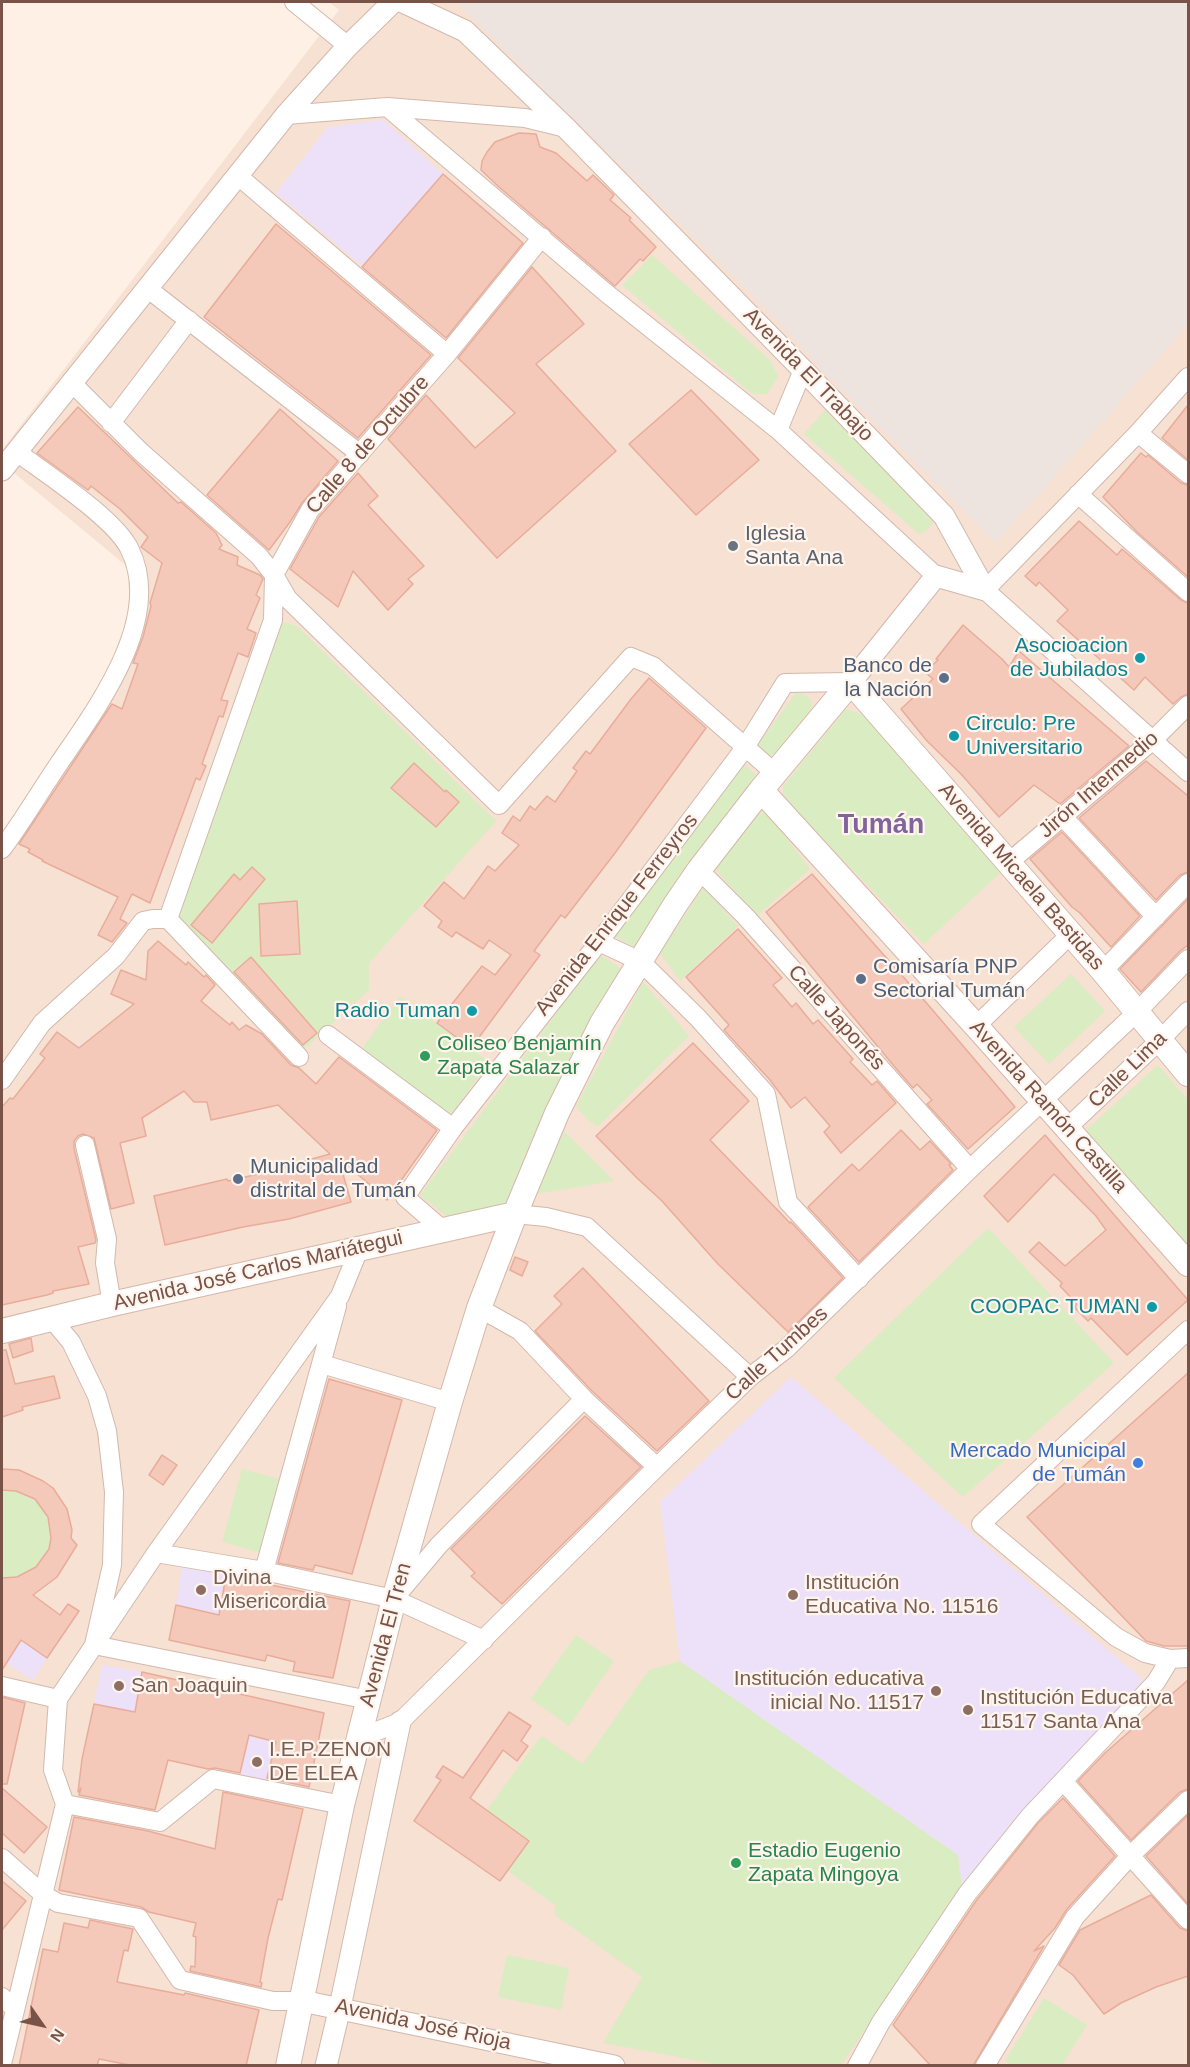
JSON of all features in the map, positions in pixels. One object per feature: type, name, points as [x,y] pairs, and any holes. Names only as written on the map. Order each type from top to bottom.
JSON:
[{"type":"main road","name":"Avenida El Tren","points":[[288,2066],[342,1804],[394,1599],[479,1308],[515,1214],[557,1113],[602,1023],[640,961],[699,870],[851,682]]},
{"type":"main road","name":"Avenida Micaela Bastidas","points":[[851,682],[1103,971],[1188,1074]]},
{"type":"main road","name":"Avenida Ramón Castilla","points":[[768,782],[1041,1101],[1188,1264]]},
{"type":"main road","name":"Avenida José Carlos Mariátegui","points":[[2,1331],[112,1304],[515,1214]]},
{"type":"street","points":[[294,2],[348,46]]},
{"type":"street","points":[[2,470],[286,115],[348,46],[393,2]]},
{"type":"street","name":"Avenida El Trabajo","points":[[403,2],[465,31],[566,128],[944,516],[985,590],[1188,772]]},
{"type":"street","points":[[286,115],[387,107],[525,118],[566,128]]},
{"type":"street","points":[[387,107],[605,292],[778,430],[936,576],[985,590],[1138,433],[1188,377]]},
{"type":"street","points":[[237,175],[447,354]]},
{"type":"street","name":"Calle 8 de Octubre","points":[[168,919],[273,620],[274,575],[310,510],[447,354],[542,237]]},
{"type":"street","points":[[147,288],[360,454]]},
{"type":"street","points":[[111,423],[189,320]]},
{"type":"street","points":[[778,430],[803,370]]},
{"type":"street","points":[[72,383],[141,452],[259,556],[274,575],[288,599],[499,805],[631,657],[653,666],[744,748],[768,782]]},
{"type":"street","points":[[1138,433],[1188,474]]},
{"type":"street","points":[[2,849],[101,699],[115,674],[133,633],[139,602],[139,572],[130,548],[118,533],[82,501],[17,452]]},
{"type":"street","points":[[1078,494],[1188,592]]},
{"type":"street","points":[[851,682],[936,576]]},
{"type":"street","name":"Avenida Enrique Ferreyros","points":[[443,1230],[405,1197],[453,1128],[599,942],[744,748],[785,683],[851,682]]},
{"type":"street","name":"Jirón Intermedio","points":[[1008,862],[1153,740],[1188,705]]},
{"type":"street","points":[[1063,817],[1156,917]]},
{"type":"street","name":"Calle Japonés","points":[[699,870],[753,926],[970,1169]]},
{"type":"street","points":[[1103,971],[1188,883]]},
{"type":"street","points":[[2,1080],[42,1023],[116,956],[143,921],[153,919],[168,919],[299,1057]]},
{"type":"street","points":[[976,1026],[1071,934]]},
{"type":"street","points":[[599,942],[640,961],[698,1018],[766,1094],[788,1202],[859,1279]]},
{"type":"street","name":"Calle Tumbes","points":[[359,1738],[400,1722],[657,1467],[750,1377],[786,1349],[970,1169],[1136,1013],[1188,959]]},
{"type":"street","name":"Calle Lima","points":[[1066,1128],[1188,1011]]},
{"type":"street","points":[[328,1035],[453,1128]]},
{"type":"street","points":[[85,1145],[107,1239],[105,1263],[112,1304]]},
{"type":"street","points":[[515,1214],[546,1216],[587,1227],[750,1377]]},
{"type":"street","points":[[264,1571],[340,1296],[359,1249]]},
{"type":"street","points":[[2,2064],[8,2003],[44,1895],[65,1804],[53,1770],[58,1699],[156,1553],[340,1296]]},
{"type":"street","points":[[479,1308],[520,1331],[584,1400],[657,1467]]},
{"type":"street","points":[[51,1318],[71,1342],[97,1396],[107,1431],[114,1492],[112,1565],[94,1645]]},
{"type":"street","points":[[1188,1330],[981,1524],[1116,1637],[1145,1653],[1170,1659],[1188,1658]]},
{"type":"street","points":[[322,1364],[450,1402]]},
{"type":"street","points":[[394,1599],[439,1545],[584,1400]]},
{"type":"street","points":[[156,1553],[264,1571],[394,1599],[484,1640]]},
{"type":"street","points":[[94,1645],[369,1700]]},
{"type":"street","points":[[857,2066],[881,2022],[966,1894],[1030,1816],[1156,1682],[1170,1659]]},
{"type":"street","points":[[2,1686],[58,1699]]},
{"type":"street","name":"Avenida El Tren","points":[[326,2066],[400,1722]]},
{"type":"street","points":[[65,1804],[160,1822],[213,1779],[342,1804]]},
{"type":"street","points":[[1062,1781],[1188,1920]]},
{"type":"street","points":[[985,2066],[1075,1917],[1131,1855],[1188,1800]]},
{"type":"street","points":[[2,1858],[44,1895],[58,1903],[139,1918],[180,1980],[273,2001],[302,2001]]},
{"type":"street","name":"Avenida José Rioja","points":[[302,2001],[340,2007],[615,2066]]},
{"type":"shaded area","points":[[329,2],[1188,2],[1188,2065],[2,2065],[2,833],[111,677],[146,582],[2,463],[2,450],[339,10]]},
{"type":"shaded area","points":[[456,2],[1188,2],[1188,324],[996,543],[822,370],[771,314]]},
{"type":"shaded area","points":[[383,120],[443,174],[362,266],[276,193],[328,127]]},
{"type":"shaded area","points":[[791,1377],[1143,1680],[962,1887],[957,1855],[680,1661],[660,1502]]},
{"type":"shaded area","name":"Divina Misericordia","points":[[182,1567],[227,1575],[219,1615],[176,1605]]},
{"type":"shaded area","points":[[21,1640],[47,1658],[33,1680],[6,1663]]},
{"type":"shaded area","name":"San Joaquin","points":[[102,1665],[142,1672],[134,1712],[94,1704]]},
{"type":"shaded area","name":"I.E.P.ZENON DE ELEA","points":[[249,1735],[275,1742],[266,1781],[240,1775]]},
{"type":"green space","points":[[652,255],[771,361],[778,377],[767,394],[752,394],[622,285]]},
{"type":"green space","points":[[825,410],[934,521],[927,530],[919,534],[804,434]]},
{"type":"green space","points":[[283,622],[297,626],[496,821],[369,963],[369,990],[303,1050],[178,916]]},
{"type":"green space","points":[[796,693],[804,694],[811,700],[812,708],[775,754],[767,756],[757,746]]},
{"type":"green space","points":[[846,709],[861,714],[1004,869],[924,944],[783,798],[783,786]]},
{"type":"green space","points":[[744,764],[757,776],[707,840],[636,948],[614,936]]},
{"type":"green space","points":[[767,812],[810,869],[757,916],[716,870],[756,813]]},
{"type":"green space","points":[[703,888],[738,926],[680,981],[660,953]]},
{"type":"green space","points":[[600,955],[622,969],[560,1082],[530,1143],[505,1204],[448,1217],[420,1195]]},
{"type":"green space","points":[[1071,974],[1105,1011],[1049,1064],[1014,1027]]},
{"type":"green space","points":[[643,982],[689,1036],[598,1126],[590,1122],[576,1106]]},
{"type":"green space","name":"Coliseo Benjamín Zapata Salazar","points":[[400,996],[489,1062],[453,1112],[444,1113],[361,1050]]},
{"type":"green space","points":[[1158,1065],[1188,1100],[1188,1248],[1083,1133]]},
{"type":"green space","points":[[564,1131],[614,1181],[536,1194]]},
{"type":"green space","points":[[988,1228],[1114,1363],[963,1497],[834,1378]]},
{"type":"green space","points":[[242,1469],[282,1480],[261,1553],[222,1542]]},
{"type":"green space","points":[[2,1491],[26,1495],[41,1507],[49,1522],[50,1538],[46,1554],[36,1568],[21,1576],[2,1577]]},
{"type":"green space","points":[[576,1635],[614,1661],[569,1726],[531,1699]]},
{"type":"green space","name":"Estadio Eugenio Zapata Mingoya","points":[[680,1661],[958,1855],[962,1887],[841,2065],[721,2065],[603,2043],[642,1977],[555,1915],[556,1906],[508,1871],[529,1841],[487,1810],[541,1736],[583,1764],[649,1670]]},
{"type":"green space","points":[[507,1955],[569,1968],[561,2010],[498,1997]]},
{"type":"green space","points":[[1044,1998],[1087,2025],[1062,2065],[1012,2065],[1005,2061]]},
{"type":"building","points":[[519,133],[536,134],[540,147],[556,153],[587,181],[593,175],[614,195],[610,200],[631,218],[629,220],[656,247],[643,261],[640,259],[615,286],[481,170],[482,161],[495,142]]},
{"type":"building","points":[[443,174],[523,243],[446,338],[362,267]]},
{"type":"building","points":[[276,224],[431,355],[358,438],[204,317]]},
{"type":"building","points":[[532,267],[584,324],[536,364],[616,451],[497,558],[388,439],[426,395],[475,448],[515,413],[458,358]]},
{"type":"building","points":[[691,390],[759,460],[696,515],[629,444]]},
{"type":"building","points":[[1188,405],[1188,460],[1162,438]]},
{"type":"building","points":[[78,407],[178,503],[181,502],[216,533],[222,545],[219,549],[238,557],[237,565],[260,575],[263,579],[256,595],[260,598],[247,629],[256,633],[248,657],[238,653],[221,700],[228,701],[223,717],[219,716],[202,764],[206,766],[200,780],[196,778],[150,903],[132,894],[120,919],[127,923],[112,942],[98,935],[118,897],[42,861],[28,852],[30,849],[19,844],[112,704],[122,709],[138,664],[133,663],[143,637],[162,563],[141,547],[148,537],[120,509],[91,486],[88,490],[37,453]]},
{"type":"building","points":[[280,409],[338,461],[302,503],[269,550],[207,495]]},
{"type":"building","points":[[1141,453],[1146,457],[1148,455],[1181,483],[1188,485],[1188,577],[1137,532],[1103,497]]},
{"type":"building","points":[[358,473],[378,496],[368,505],[424,566],[408,579],[413,584],[388,610],[353,571],[338,607],[290,569],[319,517]]},
{"type":"building","points":[[1079,521],[1117,555],[1122,549],[1181,600],[1188,603],[1188,694],[1173,704],[1145,677],[1134,690],[1057,621],[1068,610],[1039,582],[1036,586],[1025,576]]},
{"type":"building","points":[[963,625],[1009,667],[1019,651],[1129,746],[1060,804],[1034,785],[999,817],[961,774],[927,741],[901,709],[933,679],[925,672],[938,660],[936,659]]},
{"type":"building","points":[[649,678],[706,728],[565,918],[561,915],[534,951],[540,955],[471,1048],[437,1023],[482,966],[495,975],[511,955],[489,940],[483,949],[456,932],[452,937],[438,927],[442,921],[424,906],[444,882],[464,899],[488,866],[495,871],[519,845],[502,833],[513,816],[520,821],[530,806],[535,810],[547,796],[555,802],[577,771],[573,768],[586,751],[590,754]]},
{"type":"building","points":[[1146,761],[1188,796],[1188,872],[1180,875],[1156,900],[1079,818]]},
{"type":"building","points":[[414,763],[459,802],[436,827],[391,788]]},
{"type":"building","points":[[1062,832],[1140,916],[1111,947],[1030,859]]},
{"type":"building","points":[[252,867],[265,879],[212,943],[191,925],[234,874],[240,880]]},
{"type":"building","points":[[812,874],[1015,1107],[968,1149],[927,1104],[932,1100],[917,1084],[913,1088],[766,912]]},
{"type":"building","points":[[1188,899],[1188,945],[1141,992],[1120,969]]},
{"type":"building","points":[[297,901],[300,954],[261,956],[259,904]]},
{"type":"building","points":[[738,929],[782,978],[773,985],[792,1007],[796,1003],[813,1024],[818,1020],[853,1059],[850,1062],[872,1085],[877,1081],[896,1103],[841,1153],[824,1132],[830,1126],[805,1097],[791,1108],[770,1080],[724,1030],[729,1025],[686,977]]},
{"type":"building","points":[[158,941],[186,965],[188,962],[204,977],[206,975],[215,985],[201,1001],[230,1025],[232,1022],[239,1030],[246,1025],[262,1034],[291,1065],[299,1068],[316,1084],[339,1057],[437,1130],[387,1200],[338,1157],[351,1202],[289,1219],[165,1245],[154,1196],[254,1175],[330,1154],[278,1105],[211,1120],[207,1102],[194,1102],[184,1091],[142,1118],[146,1136],[120,1143],[134,1203],[111,1209],[94,1138],[83,1134],[74,1141],[96,1240],[95,1243],[78,1247],[89,1284],[2,1305],[2,1107],[10,1098],[13,1099],[45,1058],[40,1054],[57,1032],[79,1048],[134,1004],[111,994],[121,970],[146,980],[148,951]]},
{"type":"building","points":[[251,957],[317,1033],[303,1045],[234,972]]},
{"type":"building","points":[[693,1043],[749,1101],[710,1140],[843,1278],[788,1332],[718,1264],[662,1201],[596,1136]]},
{"type":"building","points":[[901,1130],[920,1150],[930,1141],[951,1164],[949,1165],[953,1170],[859,1262],[808,1207],[852,1164],[859,1171]]},
{"type":"building","points":[[1045,1135],[1188,1300],[1127,1355],[1091,1318],[1088,1321],[1074,1307],[1077,1304],[1060,1286],[1062,1283],[1029,1252],[1039,1242],[1065,1266],[1106,1230],[1096,1216],[1054,1174],[1008,1222],[984,1196]]},
{"type":"building","points":[[515,1257],[528,1262],[522,1276],[510,1270]]},
{"type":"building","points":[[583,1268],[709,1401],[657,1451],[592,1391],[535,1331],[562,1304],[554,1296]]},
{"type":"building","points":[[31,1338],[33,1351],[13,1358],[9,1344]]},
{"type":"building","points":[[2,1350],[6,1350],[15,1384],[54,1376],[60,1398],[22,1407],[23,1410],[2,1417]]},
{"type":"building","name":"Mercado Municipal de Tumán","points":[[1188,1373],[1188,1646],[1164,1646],[1146,1641],[1027,1517]]},
{"type":"building","points":[[329,1379],[402,1400],[352,1574],[315,1565],[313,1570],[278,1563]]},
{"type":"building","points":[[585,1416],[641,1467],[502,1604],[471,1576],[475,1573],[451,1549]]},
{"type":"building","points":[[162,1455],[177,1465],[163,1485],[149,1475]]},
{"type":"building","points":[[2,1469],[19,1470],[43,1481],[53,1488],[67,1509],[72,1530],[71,1538],[77,1545],[57,1577],[33,1595],[60,1615],[68,1604],[79,1611],[47,1658],[21,1640],[2,1670],[2,1578],[17,1577],[36,1567],[49,1549],[51,1538],[48,1517],[35,1499],[16,1491],[2,1490]]},
{"type":"building","points":[[226,1576],[350,1601],[333,1678],[293,1671],[295,1662],[267,1655],[265,1661],[169,1640],[176,1605],[219,1615]]},
{"type":"building","points":[[142,1672],[324,1713],[309,1787],[267,1778],[276,1742],[249,1735],[240,1773],[168,1760],[155,1810],[79,1795],[82,1759],[94,1704],[135,1712]]},
{"type":"building","points":[[1188,1680],[1188,1789],[1180,1792],[1131,1840],[1078,1781],[1105,1753]]},
{"type":"building","points":[[2,1697],[25,1703],[7,1784],[2,1784]]},
{"type":"building","points":[[509,1712],[531,1726],[521,1741],[528,1746],[517,1761],[503,1750],[470,1798],[529,1841],[500,1881],[414,1821],[441,1780],[436,1777],[443,1766],[463,1778]]},
{"type":"building","points":[[2,1788],[47,1827],[24,1853],[2,1833]]},
{"type":"building","points":[[223,1792],[303,1809],[282,1900],[278,1899],[268,1938],[261,1987],[190,1971],[191,1966],[195,1967],[196,1937],[193,1936],[196,1923],[149,1912],[141,1907],[59,1890],[74,1817],[148,1831],[215,1849]]},
{"type":"building","points":[[1063,1798],[1115,1856],[1067,1909],[1055,1928],[1034,1951],[1044,1946],[973,2066],[931,2066],[893,2025],[976,1901],[1038,1823]]},
{"type":"building","points":[[1188,1815],[1188,1904],[1146,1856]]},
{"type":"building","points":[[2,1881],[26,1901],[2,1930]]},
{"type":"building","points":[[1151,1895],[1180,1928],[1188,1931],[1188,1976],[1156,1987],[1121,2003],[1104,2014],[1073,1975],[1059,1965],[1080,1930]]},
{"type":"building","points":[[90,1920],[133,1929],[128,1951],[124,1950],[117,1982],[184,1995],[185,1993],[259,2010],[246,2066],[135,2066],[99,2059],[97,2066],[19,2066],[43,1949],[58,1952],[64,1923],[88,1928]]},
{"type":"place","name":"Iglesia Santa Ana","points":[[733,546]]},
{"type":"place","name":"Asocioacion de Jubilados","points":[[1140,658]]},
{"type":"place","name":"Banco de la Nación","points":[[944,678]]},
{"type":"place","name":"Circulo: Pre Universitario","points":[[954,736]]},
{"type":"place","name":"Comisaría PNP Sectorial Tumán","points":[[861,979]]},
{"type":"place","name":"Radio Tuman","points":[[472,1011]]},
{"type":"place","name":"Coliseo Benjamín Zapata Salazar","points":[[425,1056]]},
{"type":"place","name":"Municipalidad distrital de Tumán","points":[[238,1179]]},
{"type":"place","name":"COOPAC TUMAN","points":[[1152,1307]]},
{"type":"place","name":"Mercado Municipal de Tumán","points":[[1138,1463]]},
{"type":"place","name":"Divina Misericordia","points":[[201,1590]]},
{"type":"place","name":"Institución Educativa No. 11516","points":[[793,1595]]},
{"type":"place","name":"San Joaquin","points":[[119,1686]]},
{"type":"place","name":"Institución educativa inicial No. 11517","points":[[936,1691]]},
{"type":"place","name":"Institución Educativa 11517 Santa Ana","points":[[968,1710]]},
{"type":"place","name":"I.E.P.ZENON DE ELEA","points":[[257,1762]]},
{"type":"place","name":"Estadio Eugenio Zapata Mingoya","points":[[736,1863]]},
{"type":"district","name":"Tumán","points":[[881,826]]}]
